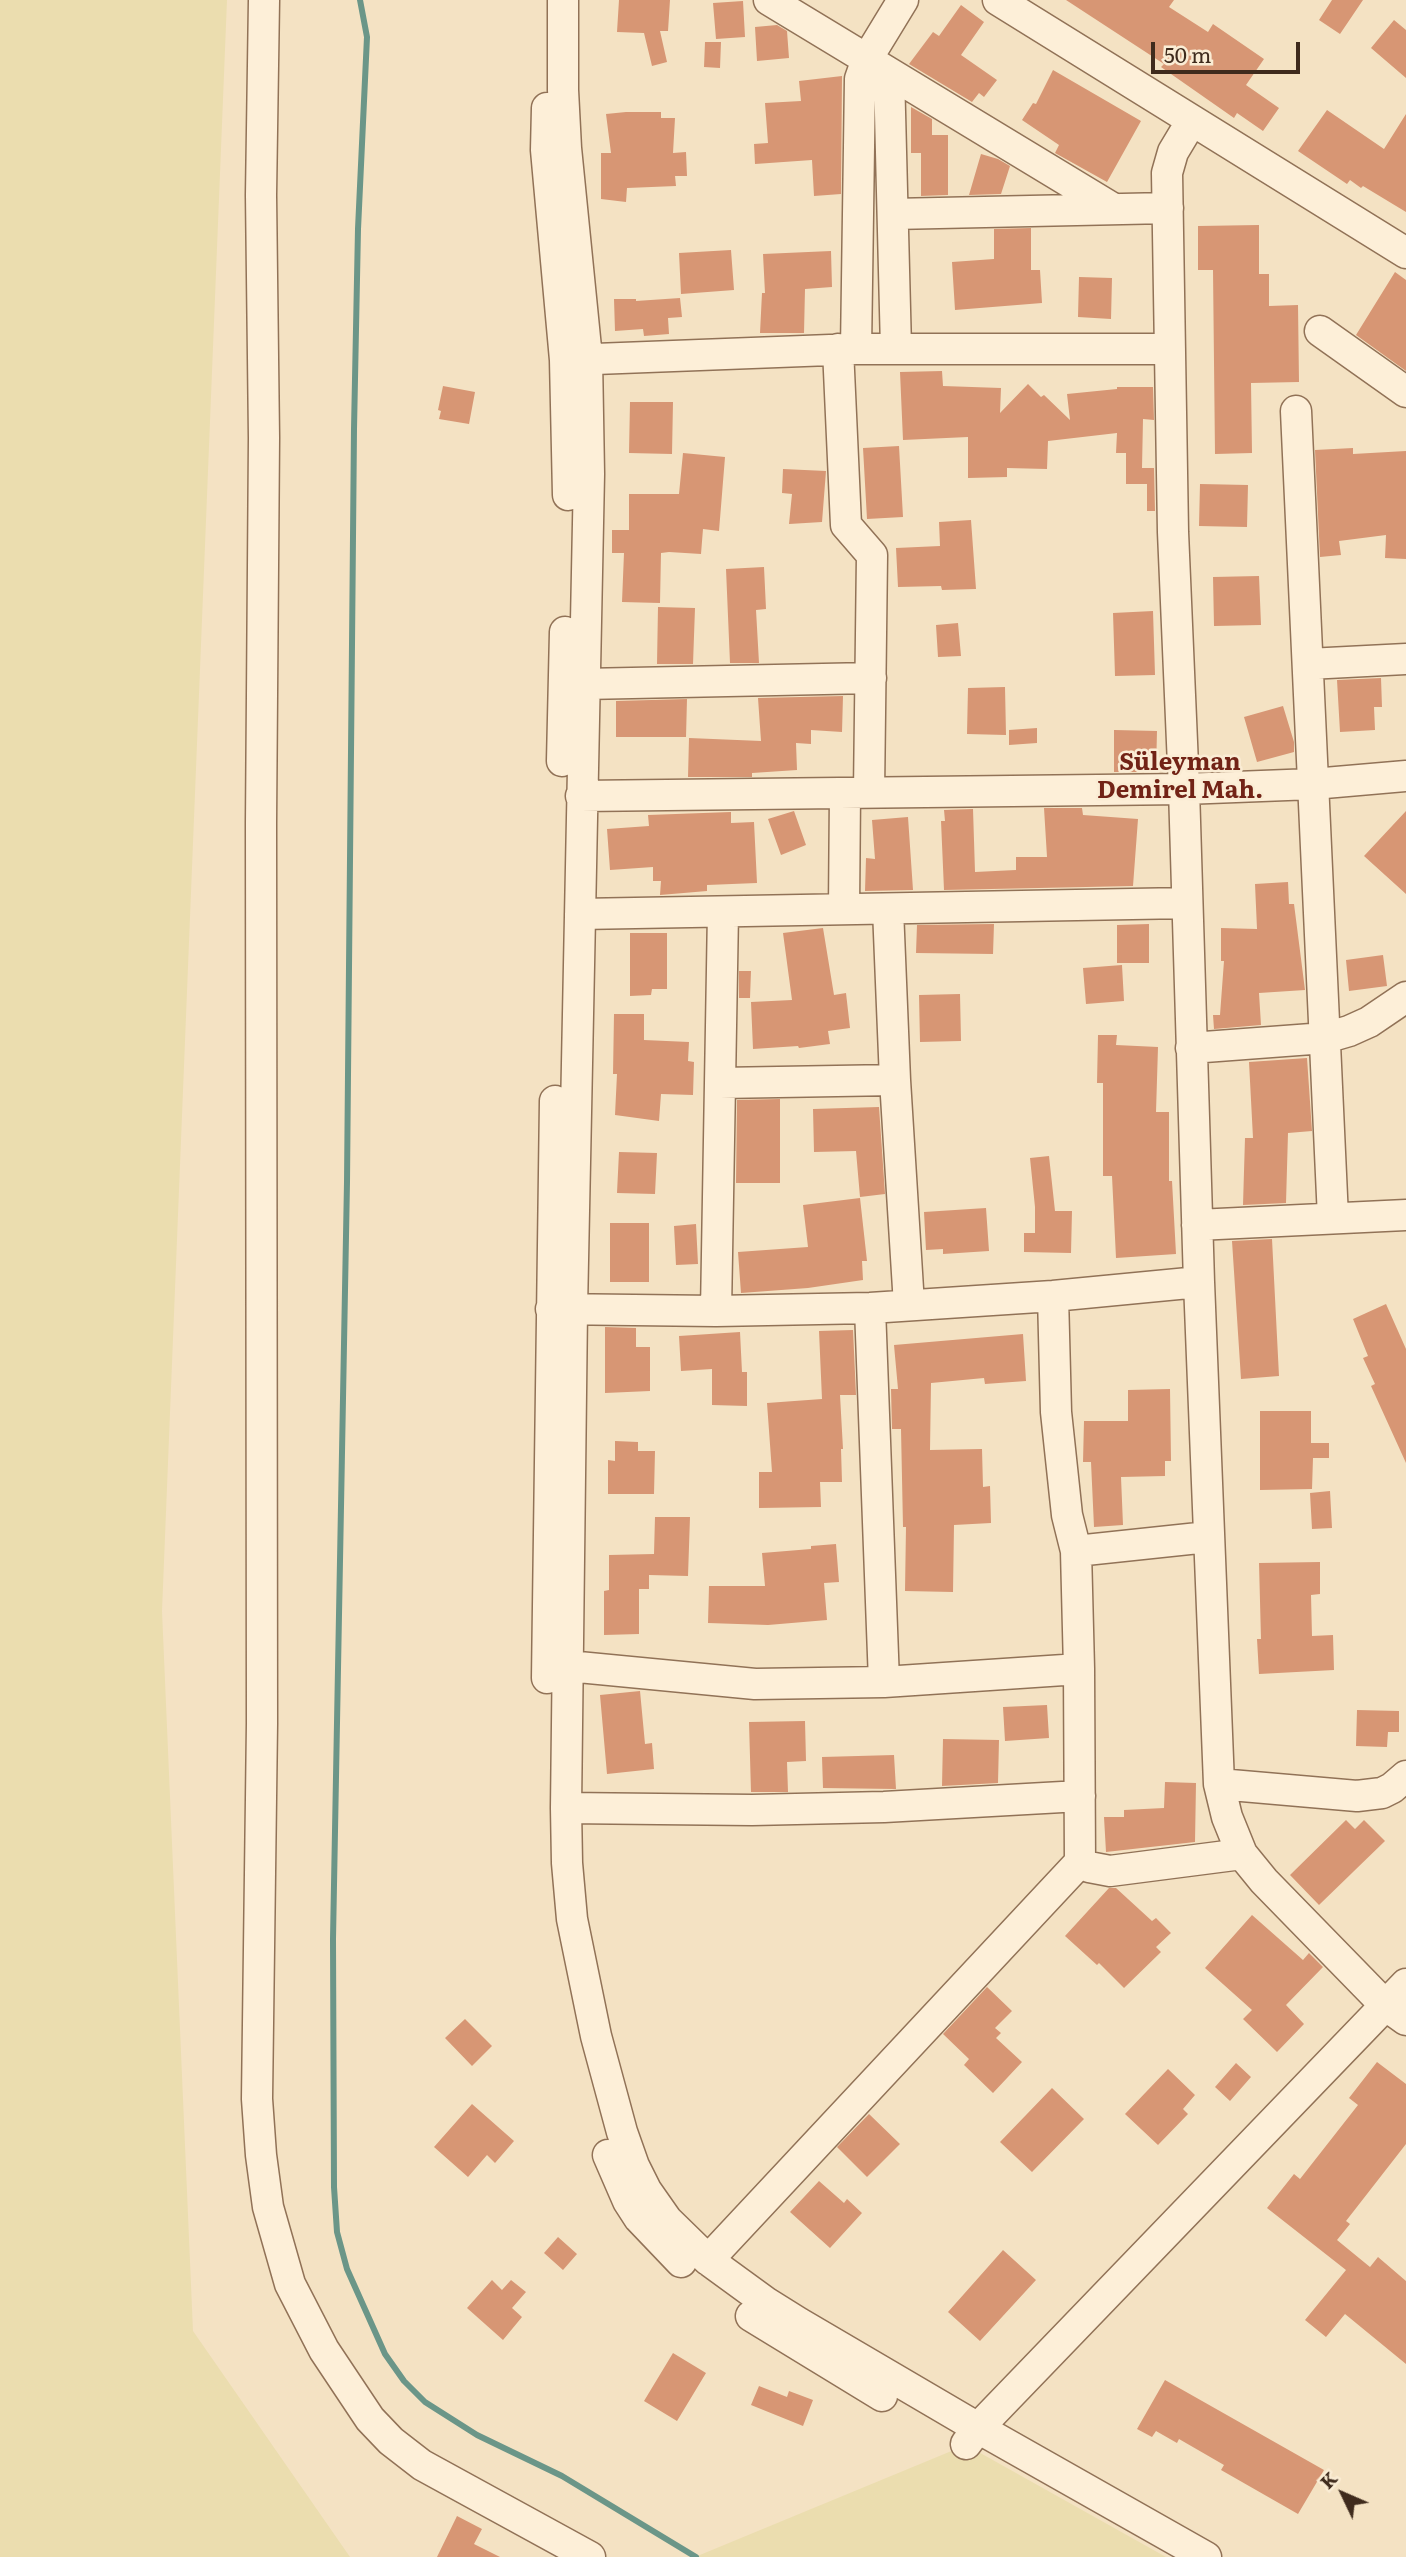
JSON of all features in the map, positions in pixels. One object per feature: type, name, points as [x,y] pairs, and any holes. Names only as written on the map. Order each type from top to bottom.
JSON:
[{"type":"street","points":[[264,0],[261,195],[264,438],[261,809],[262,1723],[257,2099],[261,2155],[268,2207],[290,2284],[324,2350],[370,2419],[391,2441],[422,2465],[590,2557]]},
{"type":"street","points":[[558,0],[548,90],[546,150],[576,359],[589,474],[580,914],[561,1309],[568,1666],[567,1863],[572,1919],[596,2036],[634,2166],[655,2204],[684,2238],[708,2260],[767,2303],[972,2437],[1166,2557]]},
{"type":"street","points":[[564,0],[564,90],[576,359],[569,475],[561,1309],[547,1864],[552,1921],[576,2038],[602,2139],[628,2201],[651,2233],[695,2275],[788,2340],[1206,2557]]},
{"type":"street","points":[[769,0],[1114,209]]},
{"type":"street","points":[[896,349],[893,214],[878,66],[903,0]]},
{"type":"street","points":[[998,0],[1406,253]]},
{"type":"street","points":[[844,909],[871,678],[872,555],[846,525],[847,349],[860,79],[878,66]]},
{"type":"street","points":[[1191,122],[1170,161],[1167,173],[1173,532],[1219,1784],[1227,1817],[1242,1854],[1298,1919],[1396,2013]]},
{"type":"street","points":[[893,214],[1168,208]]},
{"type":"street","points":[[1320,331],[1406,392]]},
{"type":"street","points":[[576,359],[847,349],[1170,349]]},
{"type":"street","points":[[1296,411],[1333,1219]]},
{"type":"street","points":[[1308,664],[1406,659]]},
{"type":"street","points":[[584,684],[871,678]]},
{"type":"street","points":[[581,796],[1184,789],[1313,784],[1406,776]]},
{"type":"street","points":[[580,914],[1187,903]]},
{"type":"street","points":[[888,909],[909,1305]]},
{"type":"street","points":[[716,1311],[723,912]]},
{"type":"street","points":[[1191,1048],[1325,1038],[1359,1027],[1406,997]]},
{"type":"street","points":[[720,1083],[895,1080]]},
{"type":"street","points":[[1197,1225],[1406,1215]]},
{"type":"street","points":[[561,1309],[716,1311],[870,1307],[1054,1296],[1199,1282]]},
{"type":"street","points":[[708,2260],[1080,1862],[1076,1551],[1067,1515],[1057,1424],[1054,1296]]},
{"type":"street","points":[[870,1307],[884,1682]]},
{"type":"street","points":[[1076,1551],[1208,1537]]},
{"type":"street","points":[[568,1666],[755,1684],[884,1682],[1079,1670]]},
{"type":"street","points":[[1219,1784],[1357,1796],[1382,1793],[1406,1776]]},
{"type":"street","points":[[566,1808],[752,1810],[884,1807],[1080,1796]]},
{"type":"street","points":[[1080,1862],[1088,1867],[1110,1871],[1242,1854]]},
{"type":"street","points":[[972,2437],[1396,2013],[1406,1983]]},
{"type":"shaded area","points":[[0,0],[227,0],[162,1611],[193,2331],[350,2557],[0,2557]]},
{"type":"shaded area","points":[[966,2445],[1166,2557],[695,2557]]},
{"type":"building","points":[[619,0],[670,0],[668,31],[660,31],[667,62],[652,66],[644,33],[617,32]]},
{"type":"building","points":[[1066,0],[1174,0],[1169,7],[1208,32],[1213,24],[1264,59],[1246,85],[1279,108],[1263,131],[1237,113],[1234,118],[1161,67],[1164,64]]},
{"type":"building","points":[[1332,0],[1363,0],[1340,34],[1319,20]]},
{"type":"building","points":[[743,1],[745,37],[716,39],[713,3]]},
{"type":"building","points":[[961,5],[984,22],[961,55],[997,80],[984,97],[979,93],[972,102],[909,64],[933,32],[939,36]]},
{"type":"building","points":[[1394,20],[1406,30],[1406,78],[1371,48]]},
{"type":"building","points":[[777,25],[787,31],[789,58],[757,61],[755,27]]},
{"type":"building","points":[[705,42],[721,42],[720,68],[704,67]]},
{"type":"building","points":[[1053,70],[1141,121],[1107,182],[1055,153],[1059,145],[1022,120],[1033,103],[1036,104]]},
{"type":"building","points":[[842,76],[841,194],[814,196],[812,160],[755,164],[754,144],[768,143],[765,103],[801,101],[799,81]]},
{"type":"building","points":[[911,107],[932,119],[932,135],[948,135],[948,195],[921,196],[921,153],[911,153]]},
{"type":"building","points":[[1327,110],[1384,149],[1406,114],[1406,212],[1363,186],[1361,188],[1350,180],[1347,184],[1298,151]]},
{"type":"building","points":[[661,112],[661,118],[675,118],[673,153],[686,152],[687,176],[675,176],[676,186],[627,188],[626,202],[601,199],[601,153],[611,153],[606,114]]},
{"type":"building","points":[[981,154],[1010,166],[1001,194],[969,195]]},
{"type":"building","points":[[1259,225],[1259,274],[1269,274],[1269,306],[1298,305],[1299,382],[1251,383],[1252,453],[1215,454],[1213,270],[1198,270],[1198,226]]},
{"type":"building","points":[[1031,228],[1031,270],[1040,270],[1042,303],[955,310],[952,262],[994,259],[994,229]]},
{"type":"building","points":[[731,250],[734,290],[681,294],[679,253]]},
{"type":"building","points":[[831,251],[832,287],[805,289],[804,333],[760,333],[762,293],[765,293],[763,254]]},
{"type":"building","points":[[1395,272],[1406,280],[1406,371],[1356,335]]},
{"type":"building","points":[[1079,277],[1112,278],[1111,319],[1078,317]]},
{"type":"building","points":[[680,298],[682,317],[668,318],[669,334],[644,336],[643,329],[615,331],[614,299],[636,301]]},
{"type":"building","points":[[942,371],[943,386],[1001,388],[1000,413],[1028,384],[1070,420],[1067,394],[1117,387],[1153,387],[1154,420],[1143,419],[1142,468],[1154,468],[1155,511],[1147,511],[1147,484],[1126,484],[1126,453],[1116,453],[1117,433],[1048,441],[1047,469],[1007,468],[1007,477],[968,478],[968,437],[903,440],[900,372]]},
{"type":"building","points":[[443,386],[475,392],[469,424],[439,419]]},
{"type":"building","points":[[630,402],[673,402],[672,454],[629,453]]},
{"type":"building","points":[[899,446],[903,517],[867,519],[863,448]]},
{"type":"building","points":[[1353,448],[1353,454],[1406,451],[1406,559],[1385,558],[1386,535],[1339,541],[1341,555],[1320,557],[1315,450]]},
{"type":"building","points":[[683,453],[725,457],[719,531],[703,529],[701,554],[661,553],[660,603],[622,602],[624,553],[612,553],[612,530],[629,530],[629,494],[679,494]]},
{"type":"building","points":[[783,469],[826,471],[822,522],[789,524],[792,494],[782,493]]},
{"type":"building","points":[[1200,484],[1248,485],[1247,527],[1199,526]]},
{"type":"building","points":[[971,520],[976,589],[942,590],[941,586],[898,587],[896,548],[940,546],[939,522]]},
{"type":"building","points":[[764,567],[766,609],[756,610],[759,663],[730,663],[726,569]]},
{"type":"building","points":[[1259,576],[1261,625],[1214,626],[1213,577]]},
{"type":"building","points":[[658,607],[695,608],[693,664],[657,664]]},
{"type":"building","points":[[1153,611],[1155,675],[1115,676],[1113,613]]},
{"type":"building","points":[[958,623],[961,656],[938,657],[936,625]]},
{"type":"building","points":[[1381,678],[1382,707],[1374,707],[1375,730],[1340,732],[1337,680]]},
{"type":"building","points":[[1005,687],[1006,735],[967,734],[968,688]]},
{"type":"building","points":[[843,696],[842,732],[811,730],[811,744],[796,743],[797,770],[752,773],[752,777],[688,777],[689,738],[761,741],[758,698]]},
{"type":"building","points":[[687,699],[686,737],[616,737],[616,701]]},
{"type":"building","points":[[1283,706],[1294,742],[1294,752],[1257,762],[1244,717]]},
{"type":"building","points":[[1037,728],[1037,743],[1009,745],[1009,730]]},
{"type":"building","points":[[1114,730],[1157,731],[1156,772],[1114,772]]},
{"type":"building","points":[[1044,808],[1082,808],[1083,815],[1138,819],[1133,886],[944,890],[941,821],[945,821],[944,810],[973,809],[975,872],[1016,870],[1016,857],[1047,857]]},
{"type":"building","points":[[794,811],[806,845],[781,855],[768,819]]},
{"type":"building","points":[[1406,811],[1406,894],[1364,856]]},
{"type":"building","points":[[731,812],[731,823],[754,822],[757,883],[707,885],[707,891],[660,895],[661,881],[653,881],[653,867],[610,870],[607,829],[649,826],[648,815]]},
{"type":"building","points":[[908,817],[913,890],[865,891],[866,858],[875,859],[872,820]]},
{"type":"building","points":[[1288,882],[1289,904],[1294,904],[1305,990],[1259,993],[1261,1025],[1214,1029],[1213,1015],[1220,1015],[1224,961],[1221,961],[1221,928],[1257,929],[1255,884]]},
{"type":"building","points":[[994,924],[993,954],[916,953],[917,925]]},
{"type":"building","points":[[1149,924],[1149,963],[1117,963],[1117,925]]},
{"type":"building","points":[[823,928],[834,995],[846,993],[850,1028],[828,1031],[830,1044],[753,1049],[751,1002],[792,1000],[783,933]]},
{"type":"building","points":[[630,933],[667,933],[667,989],[652,989],[651,995],[630,996]]},
{"type":"building","points":[[1383,955],[1387,986],[1349,991],[1346,960]]},
{"type":"building","points":[[1122,965],[1124,1001],[1086,1004],[1083,968]]},
{"type":"building","points":[[739,971],[751,971],[750,998],[739,998]]},
{"type":"building","points":[[960,994],[961,1041],[920,1042],[919,995]]},
{"type":"building","points":[[614,1014],[644,1014],[644,1040],[689,1042],[688,1061],[694,1062],[693,1095],[661,1094],[659,1121],[615,1115],[617,1074],[613,1074]]},
{"type":"building","points":[[1098,1035],[1117,1035],[1116,1045],[1158,1047],[1156,1112],[1169,1112],[1169,1181],[1172,1181],[1176,1254],[1116,1258],[1112,1176],[1103,1176],[1103,1083],[1097,1083]]},
{"type":"building","points":[[1307,1058],[1312,1131],[1288,1133],[1286,1203],[1243,1205],[1245,1138],[1253,1138],[1249,1062]]},
{"type":"building","points":[[780,1099],[780,1183],[736,1183],[737,1100]]},
{"type":"building","points":[[879,1107],[885,1194],[860,1197],[856,1151],[814,1152],[813,1109]]},
{"type":"building","points":[[619,1152],[657,1153],[655,1194],[617,1193]]},
{"type":"building","points":[[1049,1156],[1055,1211],[1072,1211],[1071,1253],[1024,1252],[1024,1233],[1035,1233],[1030,1158]]},
{"type":"building","points":[[860,1198],[867,1261],[862,1261],[863,1280],[808,1288],[741,1293],[738,1252],[808,1247],[803,1205]]},
{"type":"building","points":[[986,1208],[989,1251],[943,1254],[943,1249],[926,1250],[924,1212]]},
{"type":"building","points":[[610,1223],[649,1223],[649,1282],[610,1282]]},
{"type":"building","points":[[696,1224],[698,1264],[676,1265],[674,1226]]},
{"type":"building","points":[[1272,1239],[1279,1376],[1241,1379],[1232,1241]]},
{"type":"building","points":[[1386,1304],[1406,1349],[1406,1463],[1371,1386],[1375,1384],[1363,1358],[1368,1356],[1353,1319]]},
{"type":"building","points":[[605,1327],[636,1328],[636,1347],[650,1347],[650,1391],[605,1393]]},
{"type":"building","points":[[853,1330],[856,1395],[840,1395],[842,1482],[820,1482],[821,1507],[759,1508],[759,1472],[772,1472],[767,1403],[822,1399],[819,1331]]},
{"type":"building","points":[[740,1332],[742,1372],[747,1372],[747,1406],[712,1405],[712,1369],[681,1371],[679,1336]]},
{"type":"building","points":[[1023,1334],[1026,1381],[985,1384],[984,1378],[931,1383],[930,1450],[982,1449],[983,1487],[990,1486],[991,1523],[954,1525],[953,1592],[905,1591],[906,1527],[903,1527],[901,1429],[892,1429],[891,1389],[898,1389],[894,1345]]},
{"type":"building","points":[[1170,1389],[1171,1461],[1165,1461],[1165,1476],[1121,1477],[1123,1525],[1094,1527],[1091,1462],[1083,1462],[1084,1421],[1128,1421],[1128,1390]]},
{"type":"building","points":[[1260,1411],[1311,1411],[1311,1443],[1329,1443],[1329,1458],[1313,1458],[1312,1489],[1260,1490]]},
{"type":"building","points":[[615,1441],[638,1442],[638,1451],[655,1451],[654,1494],[608,1494],[608,1460],[615,1461]]},
{"type":"building","points":[[1330,1491],[1332,1528],[1312,1529],[1310,1493]]},
{"type":"building","points":[[655,1517],[690,1517],[688,1576],[649,1575],[649,1589],[639,1589],[639,1634],[604,1635],[604,1591],[609,1590],[609,1555],[654,1554]]},
{"type":"building","points":[[836,1544],[839,1582],[824,1583],[827,1620],[768,1625],[708,1623],[709,1586],[765,1586],[762,1553]]},
{"type":"building","points":[[1320,1562],[1320,1594],[1311,1595],[1312,1636],[1333,1635],[1334,1670],[1259,1674],[1259,1563]]},
{"type":"building","points":[[640,1691],[645,1744],[652,1743],[654,1769],[607,1774],[600,1695]]},
{"type":"building","points":[[1047,1705],[1049,1738],[1005,1741],[1003,1707]]},
{"type":"building","points":[[1357,1710],[1399,1711],[1399,1732],[1388,1732],[1387,1747],[1356,1746]]},
{"type":"building","points":[[805,1721],[806,1761],[787,1762],[788,1792],[751,1792],[749,1722]]},
{"type":"building","points":[[943,1739],[999,1740],[998,1783],[942,1786]]},
{"type":"building","points":[[894,1755],[896,1789],[823,1788],[822,1757]]},
{"type":"building","points":[[1165,1782],[1196,1783],[1195,1842],[1106,1852],[1104,1817],[1124,1817],[1124,1810],[1164,1808]]},
{"type":"building","points":[[1346,1820],[1355,1829],[1364,1820],[1385,1841],[1319,1905],[1290,1875]]},
{"type":"building","points":[[1109,1888],[1116,1888],[1152,1921],[1156,1918],[1171,1933],[1156,1947],[1161,1952],[1124,1988],[1099,1963],[1097,1965],[1065,1936]]},
{"type":"building","points":[[1252,1915],[1303,1960],[1309,1953],[1323,1967],[1286,2005],[1304,2024],[1277,2052],[1243,2019],[1252,2010],[1205,1968]]},
{"type":"building","points":[[987,1987],[1012,2011],[995,2028],[1001,2033],[996,2038],[1022,2062],[993,2093],[964,2065],[969,2059],[943,2034]]},
{"type":"building","points":[[465,2019],[492,2046],[472,2066],[445,2038]]},
{"type":"building","points":[[1377,2062],[1406,2084],[1406,2144],[1346,2221],[1350,2224],[1337,2240],[1370,2267],[1378,2257],[1406,2281],[1406,2364],[1345,2314],[1326,2337],[1305,2320],[1346,2270],[1267,2208],[1294,2174],[1300,2179],[1358,2105],[1349,2098]]},
{"type":"building","points":[[1236,2063],[1251,2077],[1230,2101],[1215,2087]]},
{"type":"building","points":[[1168,2069],[1195,2095],[1183,2109],[1188,2114],[1158,2145],[1125,2114]]},
{"type":"building","points":[[1052,2088],[1084,2119],[1032,2172],[1000,2142]]},
{"type":"building","points":[[472,2104],[514,2141],[495,2163],[487,2155],[468,2177],[434,2147]]},
{"type":"building","points":[[869,2114],[900,2144],[867,2177],[837,2147]]},
{"type":"building","points":[[819,2181],[844,2203],[847,2199],[862,2213],[830,2248],[790,2212]]},
{"type":"building","points":[[558,2237],[577,2254],[563,2270],[544,2253]]},
{"type":"building","points":[[1003,2250],[1036,2280],[980,2341],[948,2312]]},
{"type":"building","points":[[492,2280],[502,2290],[511,2280],[526,2292],[512,2308],[522,2317],[503,2340],[467,2308]]},
{"type":"building","points":[[673,2353],[706,2373],[677,2421],[644,2401]]},
{"type":"building","points":[[1165,2380],[1324,2470],[1298,2514],[1221,2470],[1224,2465],[1179,2439],[1177,2443],[1156,2431],[1152,2437],[1137,2429]]},
{"type":"building","points":[[759,2386],[787,2397],[789,2391],[813,2400],[803,2426],[751,2405]]},
{"type":"building","points":[[457,2516],[482,2529],[474,2544],[500,2557],[437,2557]]},
{"type":"waterway","points":[[360,0],[367,37],[358,229],[354,429],[347,1182],[333,1939],[334,2187],[337,2232],[347,2269],[385,2354],[404,2381],[425,2402],[477,2435],[562,2476],[696,2557]]},
{"type":"district","name":"Süleyman Demirel Mah.","points":[[1180,777]]}]
